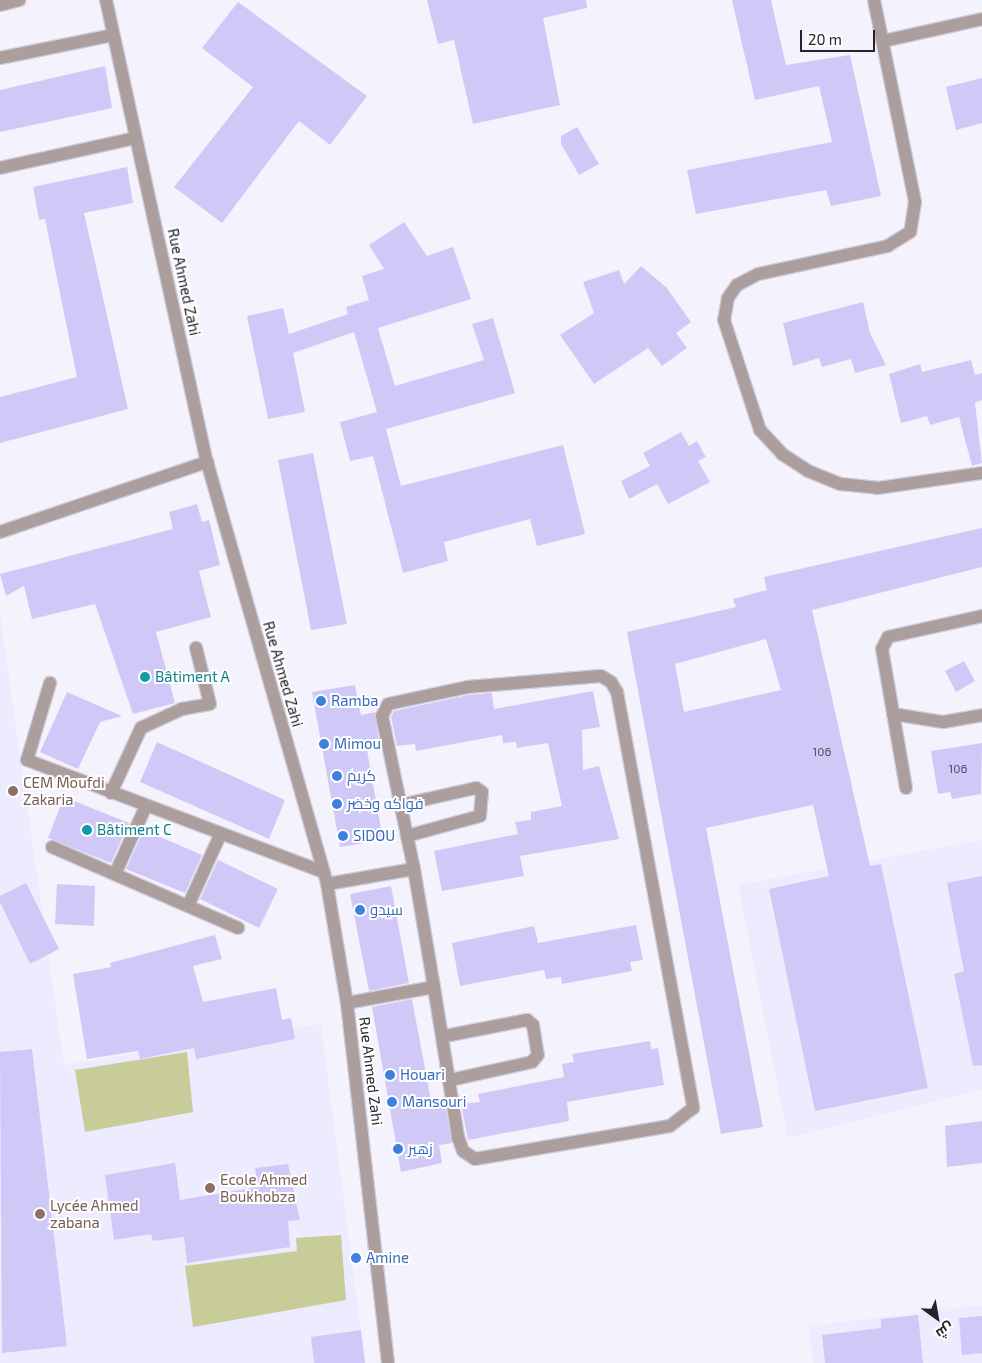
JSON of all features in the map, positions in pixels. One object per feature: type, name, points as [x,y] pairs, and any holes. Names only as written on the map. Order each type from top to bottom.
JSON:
[{"type":"street","name":"Rue Ahmed Zahi","points":[[106,0],[206,462],[325,878],[347,1003],[388,1363]]},
{"type":"street","points":[[874,0],[915,202],[910,232],[888,246],[758,274],[737,285],[728,298],[724,320],[760,430],[782,454],[808,470],[841,484],[878,488],[982,473]]},
{"type":"street","points":[[883,41],[982,19]]},
{"type":"street","points":[[0,58],[113,35]]},
{"type":"street","points":[[0,168],[135,138]]},
{"type":"street","points":[[0,532],[206,462]]},
{"type":"street","points":[[906,788],[882,649],[888,637],[982,616]]},
{"type":"street","points":[[111,793],[141,728],[182,709],[210,704],[196,648]]},
{"type":"street","points":[[601,676],[611,682],[668,956],[693,1108],[670,1126],[475,1160],[463,1152],[458,1137],[445,1036],[434,987],[414,869],[400,805],[382,716],[388,704],[467,687],[601,676]]},
{"type":"street","points":[[50,683],[27,760],[325,878],[414,869]]},
{"type":"street","points":[[893,714],[943,722],[982,715]]},
{"type":"street","points":[[400,805],[476,788],[482,792],[480,816],[407,836]]},
{"type":"street","points":[[115,874],[146,806]]},
{"type":"street","points":[[188,906],[220,835]]},
{"type":"street","points":[[52,847],[238,928]]},
{"type":"street","points":[[347,1003],[434,987]]},
{"type":"street","points":[[445,1036],[528,1020],[532,1024],[538,1055],[532,1062],[451,1080]]},
{"type":"lane","points":[[0,4],[19,0]]},
{"type":"shaded area","name":"Ecole Ahmed Boukhobza","points":[[0,614],[64,1065],[321,1024],[365,1363],[0,1363]]},
{"type":"shaded area","points":[[982,840],[982,1090],[788,1138],[738,885]]},
{"type":"shaded area","points":[[982,1305],[982,1363],[813,1363],[809,1326]]},
{"type":"green space","points":[[187,1052],[193,1112],[85,1132],[75,1070]]},
{"type":"green space","points":[[341,1235],[346,1300],[193,1327],[185,1266],[297,1251],[296,1238]]},
{"type":"building","points":[[427,0],[586,0],[587,8],[543,18],[560,105],[473,124],[454,40],[438,44]]},
{"type":"building","points":[[732,0],[771,0],[786,65],[850,55],[881,196],[831,206],[826,190],[696,214],[687,170],[832,142],[819,86],[755,100]]},
{"type":"building","points":[[238,2],[367,96],[330,145],[299,121],[222,223],[174,187],[253,87],[202,48]]},
{"type":"building","points":[[105,66],[112,108],[0,132],[0,90]]},
{"type":"building","points":[[982,78],[982,123],[956,130],[946,87]]},
{"type":"building","points":[[577,127],[599,164],[579,175],[561,144],[561,136]]},
{"type":"building","points":[[127,167],[133,203],[84,213],[128,409],[0,443],[0,397],[77,377],[45,219],[39,220],[33,187]]},
{"type":"building","points":[[404,222],[427,256],[453,247],[471,299],[378,328],[395,386],[484,360],[472,324],[493,318],[515,393],[386,429],[401,486],[563,445],[585,534],[537,546],[530,519],[444,542],[448,561],[403,573],[373,456],[350,461],[340,422],[377,412],[354,332],[293,353],[305,412],[268,419],[247,316],[283,308],[289,334],[348,314],[346,307],[369,300],[362,276],[384,269],[369,245]]},
{"type":"building","points":[[641,266],[666,287],[691,322],[676,333],[687,348],[662,366],[648,348],[594,384],[560,335],[594,313],[583,282],[619,270],[624,284]]},
{"type":"building","points":[[863,302],[870,333],[886,365],[855,373],[851,359],[822,367],[819,358],[793,366],[783,323]]},
{"type":"building","points":[[971,360],[975,375],[982,373],[982,400],[975,403],[982,463],[972,466],[959,417],[930,425],[927,416],[901,423],[889,374],[920,364],[922,372]]},
{"type":"building","points":[[681,432],[689,446],[697,441],[706,457],[698,461],[710,482],[668,504],[657,484],[629,499],[621,481],[650,466],[643,453]]},
{"type":"building","points":[[313,453],[347,624],[311,630],[278,460]]},
{"type":"building","points":[[197,504],[202,522],[209,520],[220,565],[199,571],[211,617],[156,632],[175,703],[133,714],[95,604],[32,619],[24,586],[6,596],[0,574],[173,529],[169,512]]},
{"type":"building","points":[[982,528],[982,567],[812,610],[870,866],[881,864],[928,1088],[815,1111],[769,889],[829,876],[813,805],[706,828],[763,1127],[721,1134],[627,632],[736,607],[733,599],[767,590],[764,577]],"holes":[[[766,639],[781,690],[684,712],[675,664]]]},
{"type":"building","points":[[964,661],[975,681],[956,692],[945,671]]},
{"type":"building","points":[[355,685],[361,715],[375,712],[380,748],[367,750],[383,840],[340,847],[312,692]]},
{"type":"building","points":[[593,691],[600,727],[582,730],[583,770],[599,766],[619,839],[520,856],[524,876],[442,891],[434,851],[518,834],[515,822],[531,820],[531,812],[562,806],[548,743],[517,748],[516,742],[503,743],[502,735],[416,751],[415,744],[397,746],[391,717],[394,711],[468,695],[492,693],[494,709]]},
{"type":"building","points":[[67,692],[122,716],[100,722],[78,769],[40,752]]},
{"type":"building","points":[[157,742],[285,800],[269,839],[140,782]]},
{"type":"building","points":[[982,743],[981,794],[952,799],[950,792],[938,794],[931,751]]},
{"type":"building","name":"Bâtiment C","points":[[64,797],[129,823],[111,863],[48,838]]},
{"type":"building","points":[[144,830],[202,855],[185,893],[126,869]]},
{"type":"building","points":[[218,860],[278,889],[259,928],[200,899]]},
{"type":"building","points":[[982,876],[982,1065],[973,1066],[954,974],[964,971],[947,883]]},
{"type":"building","points":[[26,883],[59,949],[30,964],[0,902],[0,896]]},
{"type":"building","points":[[57,884],[95,886],[94,926],[55,924]]},
{"type":"building","points":[[391,886],[409,983],[369,991],[350,894]]},
{"type":"building","points":[[636,925],[643,960],[630,962],[632,971],[562,984],[561,977],[546,979],[544,970],[460,986],[452,943],[534,926],[538,943]]},
{"type":"building","points":[[215,935],[222,959],[193,966],[203,1002],[276,988],[282,1020],[291,1018],[295,1039],[196,1059],[194,1048],[140,1059],[138,1051],[87,1059],[73,974],[111,967],[110,963]]},
{"type":"building","points":[[412,999],[432,1106],[445,1105],[452,1143],[439,1145],[442,1163],[401,1172],[372,1007]]},
{"type":"building","points":[[650,1041],[651,1049],[658,1048],[664,1085],[567,1102],[569,1121],[468,1140],[461,1104],[480,1102],[478,1094],[564,1077],[562,1064],[574,1062],[572,1054]]},
{"type":"building","points":[[32,1049],[67,1346],[2,1353],[0,1052]]},
{"type":"building","points":[[982,1121],[982,1163],[947,1167],[945,1126]]},
{"type":"building","points":[[175,1163],[180,1200],[258,1187],[255,1168],[288,1164],[300,1220],[288,1221],[290,1247],[187,1263],[184,1237],[153,1241],[151,1234],[114,1240],[105,1175]]},
{"type":"building","points":[[918,1315],[923,1363],[825,1363],[822,1335],[881,1328],[881,1319]]},
{"type":"building","points":[[982,1316],[982,1353],[962,1355],[959,1318]]},
{"type":"building","points":[[361,1330],[365,1363],[314,1363],[311,1337]]},
{"type":"place","name":"Bâtiment A","points":[[145,677]]},
{"type":"place","name":"Ramba","points":[[321,701]]},
{"type":"place","name":"Mimou","points":[[324,744]]},
{"type":"place","name":"كريم","points":[[337,776]]},
{"type":"place","name":"CEM Moufdi Zakaria","points":[[13,791]]},
{"type":"place","name":"فواكه وخضر","points":[[337,804]]},
{"type":"place","name":"Bâtiment C","points":[[87,830]]},
{"type":"place","name":"SIDOU","points":[[343,836]]},
{"type":"place","name":"سيدو","points":[[360,910]]},
{"type":"place","name":"Houari","points":[[390,1075]]},
{"type":"place","name":"Mansouri","points":[[392,1102]]},
{"type":"place","name":"زهير","points":[[398,1149]]},
{"type":"place","name":"Ecole Ahmed Boukhobza","points":[[210,1188]]},
{"type":"place","name":"Lycée Ahmed zabana","points":[[40,1214]]},
{"type":"place","name":"Amine","points":[[356,1258]]}]
